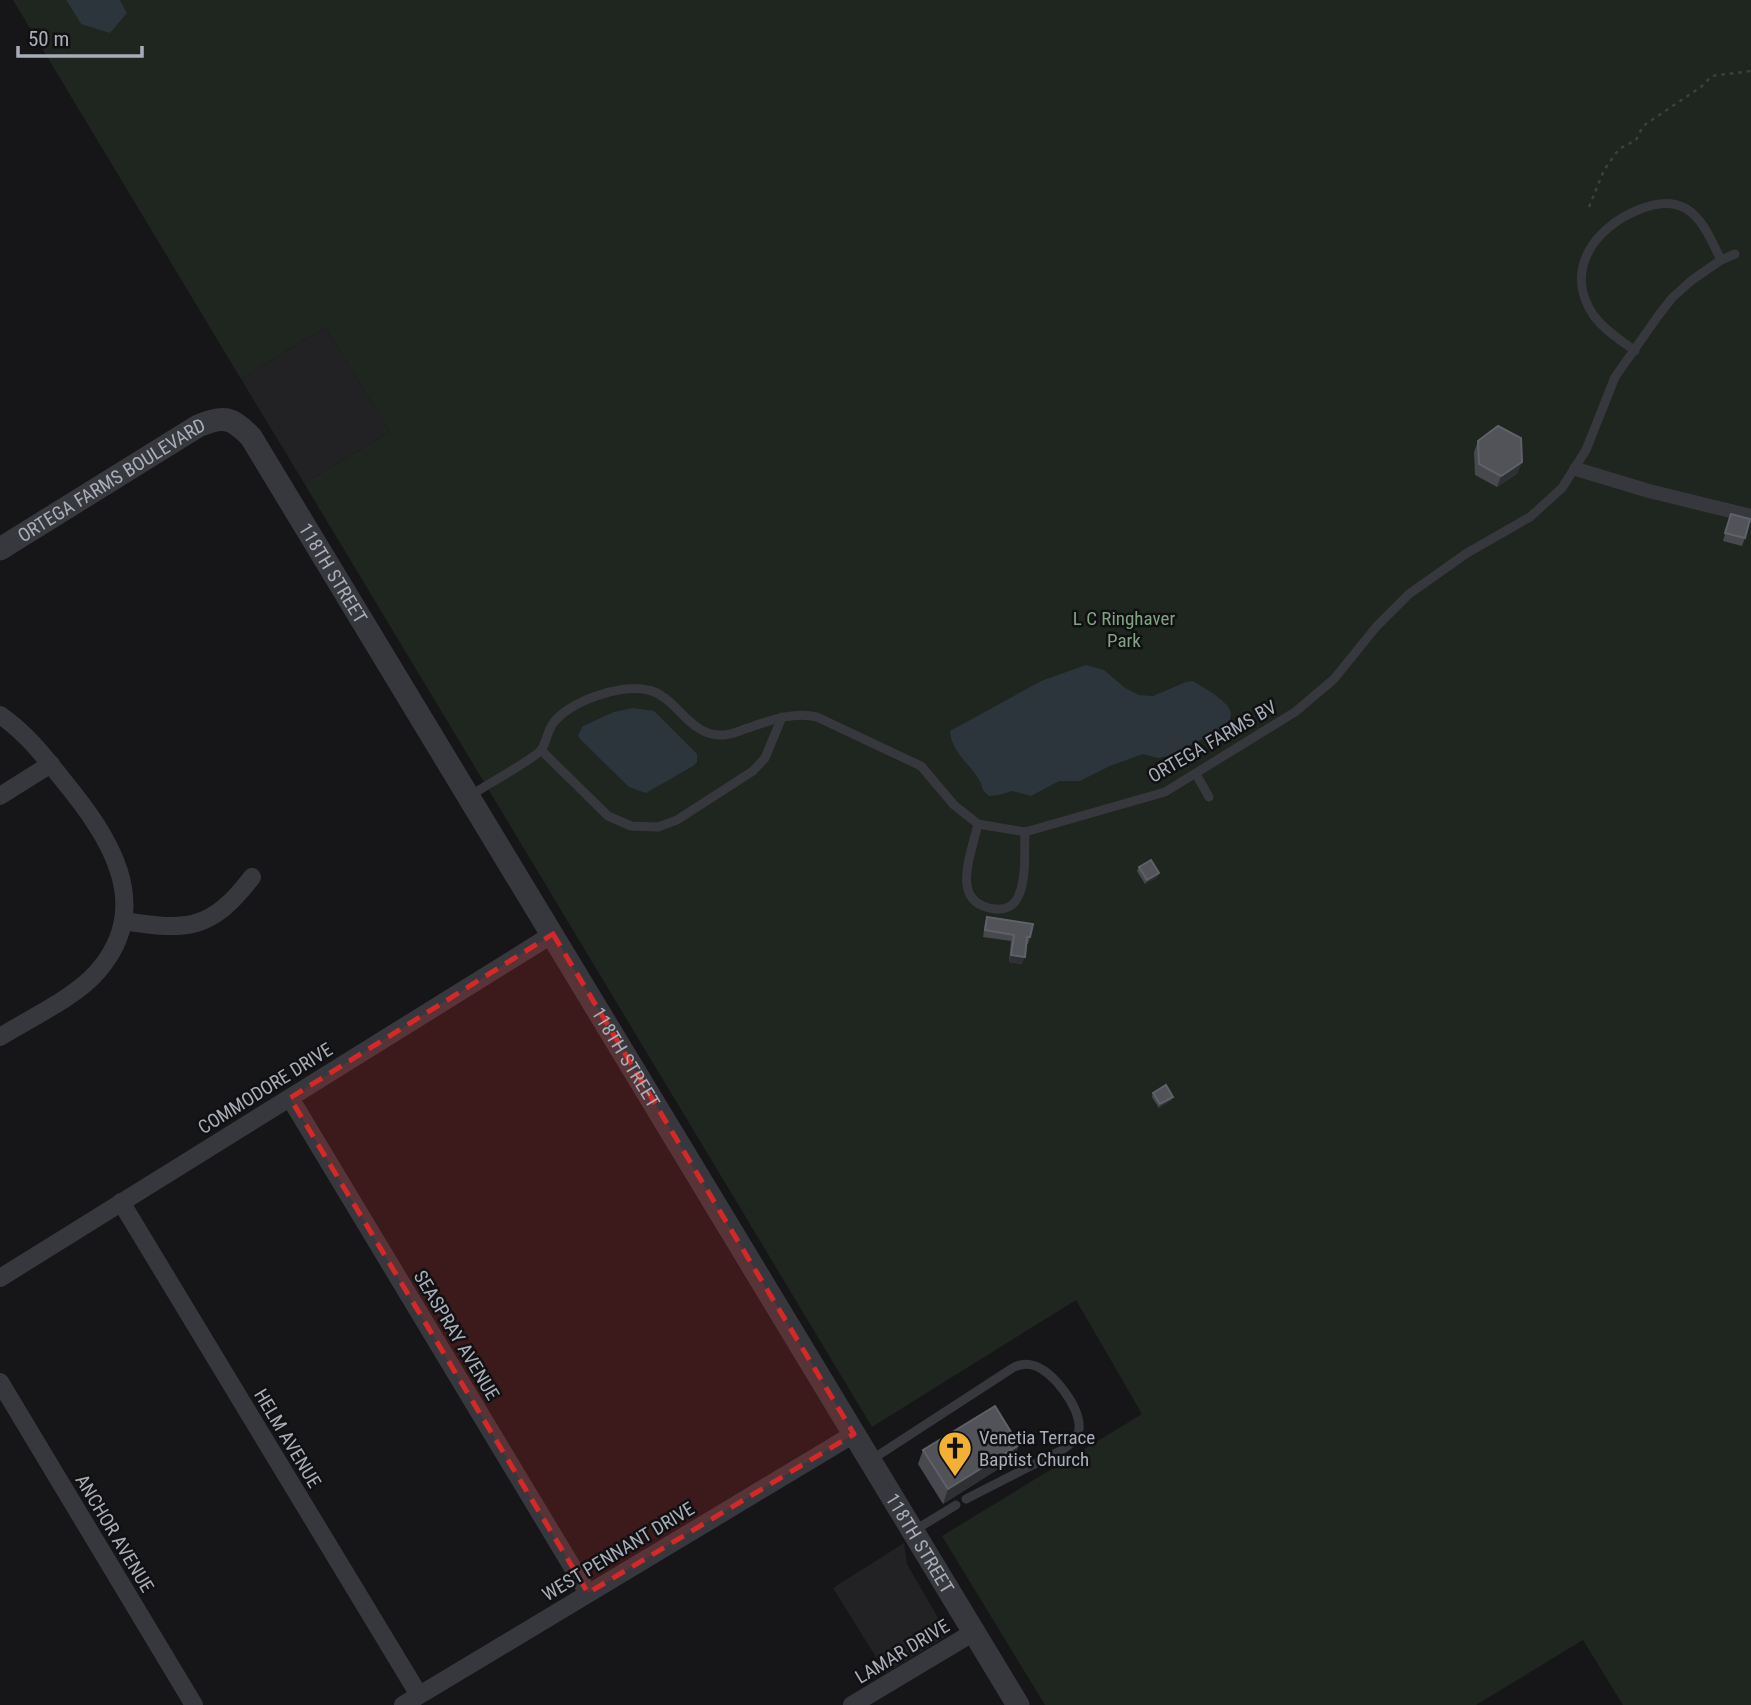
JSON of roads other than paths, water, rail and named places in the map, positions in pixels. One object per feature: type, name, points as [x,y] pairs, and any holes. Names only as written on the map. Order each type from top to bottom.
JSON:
[{"type":"street","name":"ORTEGA FARMS BOULEVARD","points":[[0,550],[198,426],[214,419],[227,419]]},
{"type":"street","name":"118TH STREET","points":[[227,419],[240,425],[251,437],[1018,1705]]},
{"type":"street","points":[[1576,469],[1623,484],[1751,516]]},
{"type":"street","points":[[0,715],[27,736],[85,807],[108,844],[119,869],[125,897],[124,920],[119,939],[97,973],[78,989],[0,1037]]},
{"type":"street","points":[[0,796],[51,764]]},
{"type":"street","points":[[124,920],[163,927],[186,926],[208,919],[233,902],[251,877]]},
{"type":"street","name":"COMMODORE DRIVE","points":[[0,1278],[553,934]]},
{"type":"street","name":"SEASPRAY AVENUE","points":[[290,1098],[588,1593]]},
{"type":"street","name":"HELM AVENUE","points":[[121,1202],[419,1695]]},
{"type":"street","name":"ANCHOR AVENUE","points":[[0,1382],[194,1705]]},
{"type":"street","name":"WEST PENNANT DRIVE","points":[[403,1705],[854,1434]]},
{"type":"street","name":"LAMAR DRIVE","points":[[852,1705],[974,1632]]},
{"type":"lane","points":[[1635,351],[1605,328],[1595,317],[1585,297],[1582,273],[1588,250],[1595,238],[1613,223],[1632,213],[1653,205],[1670,204],[1686,208],[1699,220],[1721,260]]},
{"type":"lane","name":"ORTEGA FARMS BV","points":[[978,824],[1025,832],[1161,794],[1276,725],[1313,698],[1334,679],[1376,627],[1409,594],[1467,553],[1530,517],[1562,488],[1586,450],[1610,386],[1672,298],[1692,280],[1721,260],[1735,254]]},
{"type":"lane","points":[[470,796],[542,751],[553,723],[569,708],[594,697],[631,688],[655,692],[701,730],[715,735],[734,733],[782,717],[803,715],[817,717],[912,760],[921,766],[961,812],[978,824],[967,877],[970,897],[976,904],[992,909],[1008,907],[1019,896],[1025,832]]},
{"type":"lane","points":[[542,751],[608,816],[631,826],[658,827],[677,820],[753,771],[765,758],[782,717]]},
{"type":"lane","points":[[1196,774],[1209,797]]},
{"type":"lane","points":[[870,1460],[1011,1369],[1025,1364],[1039,1367],[1056,1381],[1069,1398],[1079,1432],[1062,1450],[966,1499]]},
{"type":"lane","points":[[914,1531],[956,1505]]},
{"type":"place","name":"Venetia Terrace Baptist Church","points":[[955,1478]]},
{"type":"park label","name":"L C Ringhaver Park","points":[[1124,629]]}]
